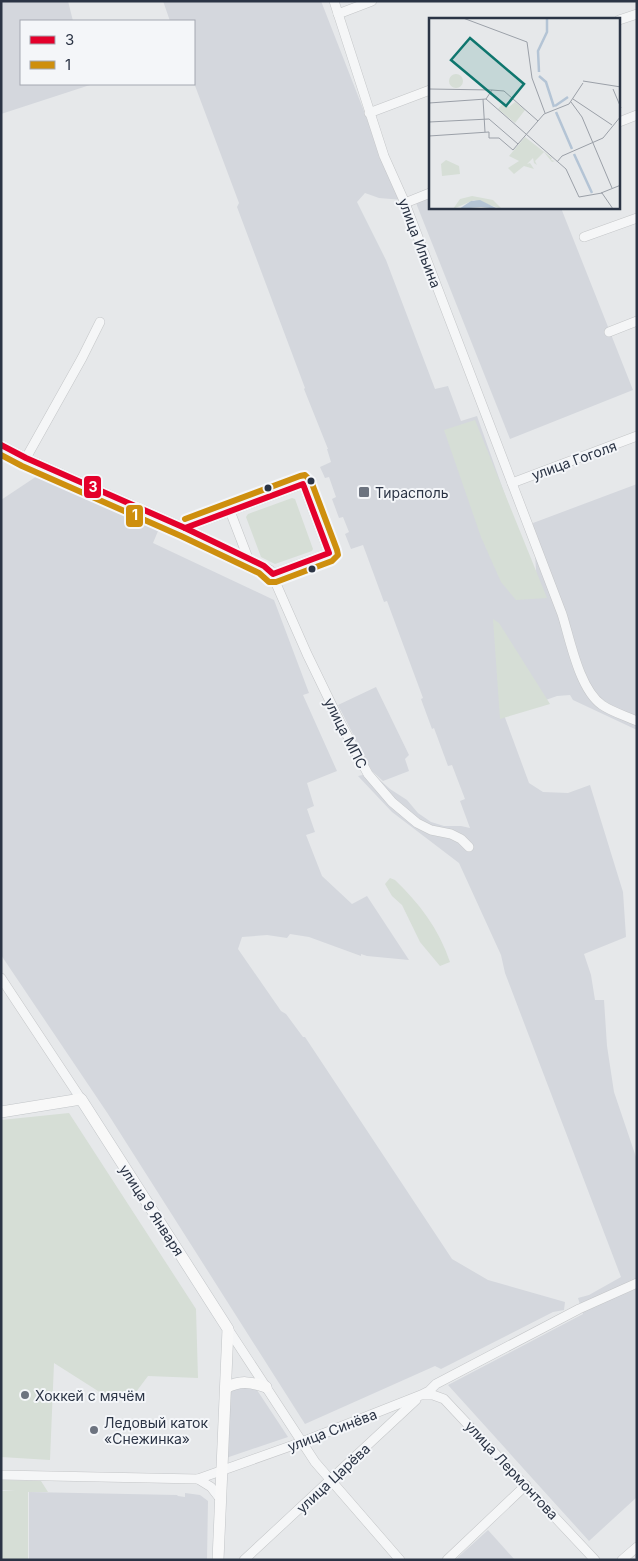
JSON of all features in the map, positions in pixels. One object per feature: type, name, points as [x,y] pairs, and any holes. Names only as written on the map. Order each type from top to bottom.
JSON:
[{"type":"main road","points":[[1,1112],[81,1099]]},
{"type":"main road","name":"улица 9 Января","points":[[81,1099],[228,1329]]},
{"type":"main road","points":[[218,1560],[228,1329]]},
{"type":"main road","points":[[226,1388],[232,1384],[245,1382],[266,1387]]},
{"type":"street","name":"улица Ильина","points":[[334,1],[384,156],[405,203],[562,614],[583,680],[587,688],[602,705],[637,721]]},
{"type":"street","points":[[338,14],[372,1]]},
{"type":"street","points":[[620,20],[637,14]]},
{"type":"street","points":[[369,113],[429,90]]},
{"type":"street","points":[[620,122],[637,115]]},
{"type":"street","points":[[405,203],[429,193]]},
{"type":"street","points":[[584,237],[637,218]]},
{"type":"street","points":[[609,332],[637,321]]},
{"type":"street","points":[[26,458],[100,322]]},
{"type":"street","name":"улица Гоголя","points":[[512,483],[637,436]]},
{"type":"street","points":[[1,445],[26,458],[185,528],[264,566],[273,574],[329,553],[303,484],[185,528]]},
{"type":"street","points":[[230,511],[248,558]]},
{"type":"street","name":"улица МПС","points":[[273,574],[307,654],[368,774],[395,804],[418,823],[431,830],[451,834],[461,839],[469,847]]},
{"type":"street","name":"улица 9 Января","points":[[1,978],[81,1099]]},
{"type":"street","name":"улица Синёва","points":[[1,1475],[198,1479],[302,1442],[421,1395],[429,1391],[436,1384],[579,1309],[637,1283]]},
{"type":"street","name":"улица 9 Января","points":[[228,1329],[329,1481],[400,1560]]},
{"type":"street","name":"улица Царёва","points":[[244,1560],[421,1395]]},
{"type":"street","name":"улица Лермонтова","points":[[421,1395],[433,1395],[444,1399],[595,1560]]},
{"type":"street","points":[[198,1479],[211,1487],[221,1500]]},
{"type":"street","points":[[447,1560],[526,1485]]},
{"type":"street","points":[[622,1560],[637,1547]]},
{"type":"shaded area","points":[[1,1],[68,1],[73,20],[20,20],[20,85],[90,85],[1,114]]},
{"type":"shaded area","points":[[163,1],[321,1],[394,188],[403,200],[379,198],[365,193],[357,202],[386,260],[435,389],[448,386],[461,421],[477,416],[537,585],[533,523],[637,484],[637,730],[573,700],[570,695],[557,696],[504,715],[529,783],[543,792],[568,793],[590,785],[623,892],[626,937],[584,954],[591,975],[595,1000],[604,1000],[607,1046],[614,1092],[637,1160],[637,1497],[589,1541],[448,1385],[583,1314],[578,1298],[589,1295],[621,1277],[505,973],[501,955],[459,863],[392,812],[358,776],[372,773],[390,789],[407,800],[418,813],[431,822],[444,826],[470,828],[460,801],[465,799],[452,765],[448,766],[434,728],[432,729],[421,699],[423,698],[387,601],[384,602],[363,545],[351,549],[345,534],[349,532],[343,517],[339,518],[332,499],[336,497],[329,477],[325,478],[320,467],[331,462],[328,449],[237,207],[239,203],[195,85],[195,20],[170,20]]},
{"type":"shaded area","points":[[429,197],[429,209],[561,209],[633,390],[510,439],[416,203]]},
{"type":"shaded area","points":[[475,420],[547,598],[516,600],[501,582],[481,537],[444,430]]},
{"type":"shaded area","points":[[40,474],[158,531],[153,543],[274,600],[309,693],[303,695],[337,771],[307,783],[314,806],[307,809],[315,832],[306,835],[322,876],[352,904],[367,896],[409,960],[361,954],[361,956],[309,937],[290,934],[287,938],[267,935],[242,937],[238,949],[281,1011],[286,1014],[303,1037],[305,1037],[452,1259],[488,1280],[565,1302],[564,1310],[553,1312],[441,1369],[435,1366],[305,1424],[108,1114],[1,955],[1,500]]},
{"type":"shaded area","points":[[292,498],[295,499],[313,549],[275,564],[261,557],[246,517],[248,514]]},
{"type":"shaded area","points":[[493,619],[499,623],[550,704],[500,719]]},
{"type":"shaded area","points":[[376,687],[409,755],[405,759],[409,771],[383,781],[372,771],[338,705]]},
{"type":"shaded area","points":[[390,878],[395,880],[420,907],[440,938],[450,962],[440,966],[420,942],[402,905],[392,896],[385,884]]},
{"type":"shaded area","points":[[69,1113],[196,1309],[198,1378],[148,1376],[133,1396],[109,1398],[54,1363],[50,1460],[1,1457],[1,1120]]},
{"type":"shaded area","points":[[255,1387],[288,1437],[226,1458],[229,1389]]},
{"type":"shaded area","points":[[1,1480],[41,1481],[48,1492],[28,1492],[28,1560],[1,1560],[1,1491],[15,1491],[1,1490]]},
{"type":"shaded area","points":[[29,1492],[177,1495],[185,1497],[185,1493],[200,1495],[208,1501],[207,1560],[29,1560]]},
{"type":"shaded area","points":[[488,1530],[515,1560],[455,1560]]},
{"type":"transit line","name":"3","points":[[1,445],[26,458],[185,528]]},
{"type":"transit line","name":"1","points":[[1,455],[181,536],[259,573],[269,582],[276,582],[332,561],[338,555],[311,481],[305,475],[185,519]]},
{"type":"transit line","name":"3","points":[[303,484],[329,553],[273,574],[264,566],[185,528],[303,484]]},
{"type":"place","name":"Тирасполь","points":[[364,492]]},
{"type":"place","name":"Хоккей с мячём","points":[[25,1395]]},
{"type":"place","name":"Ледовый каток «Снежинка»","points":[[94,1430]]}]
